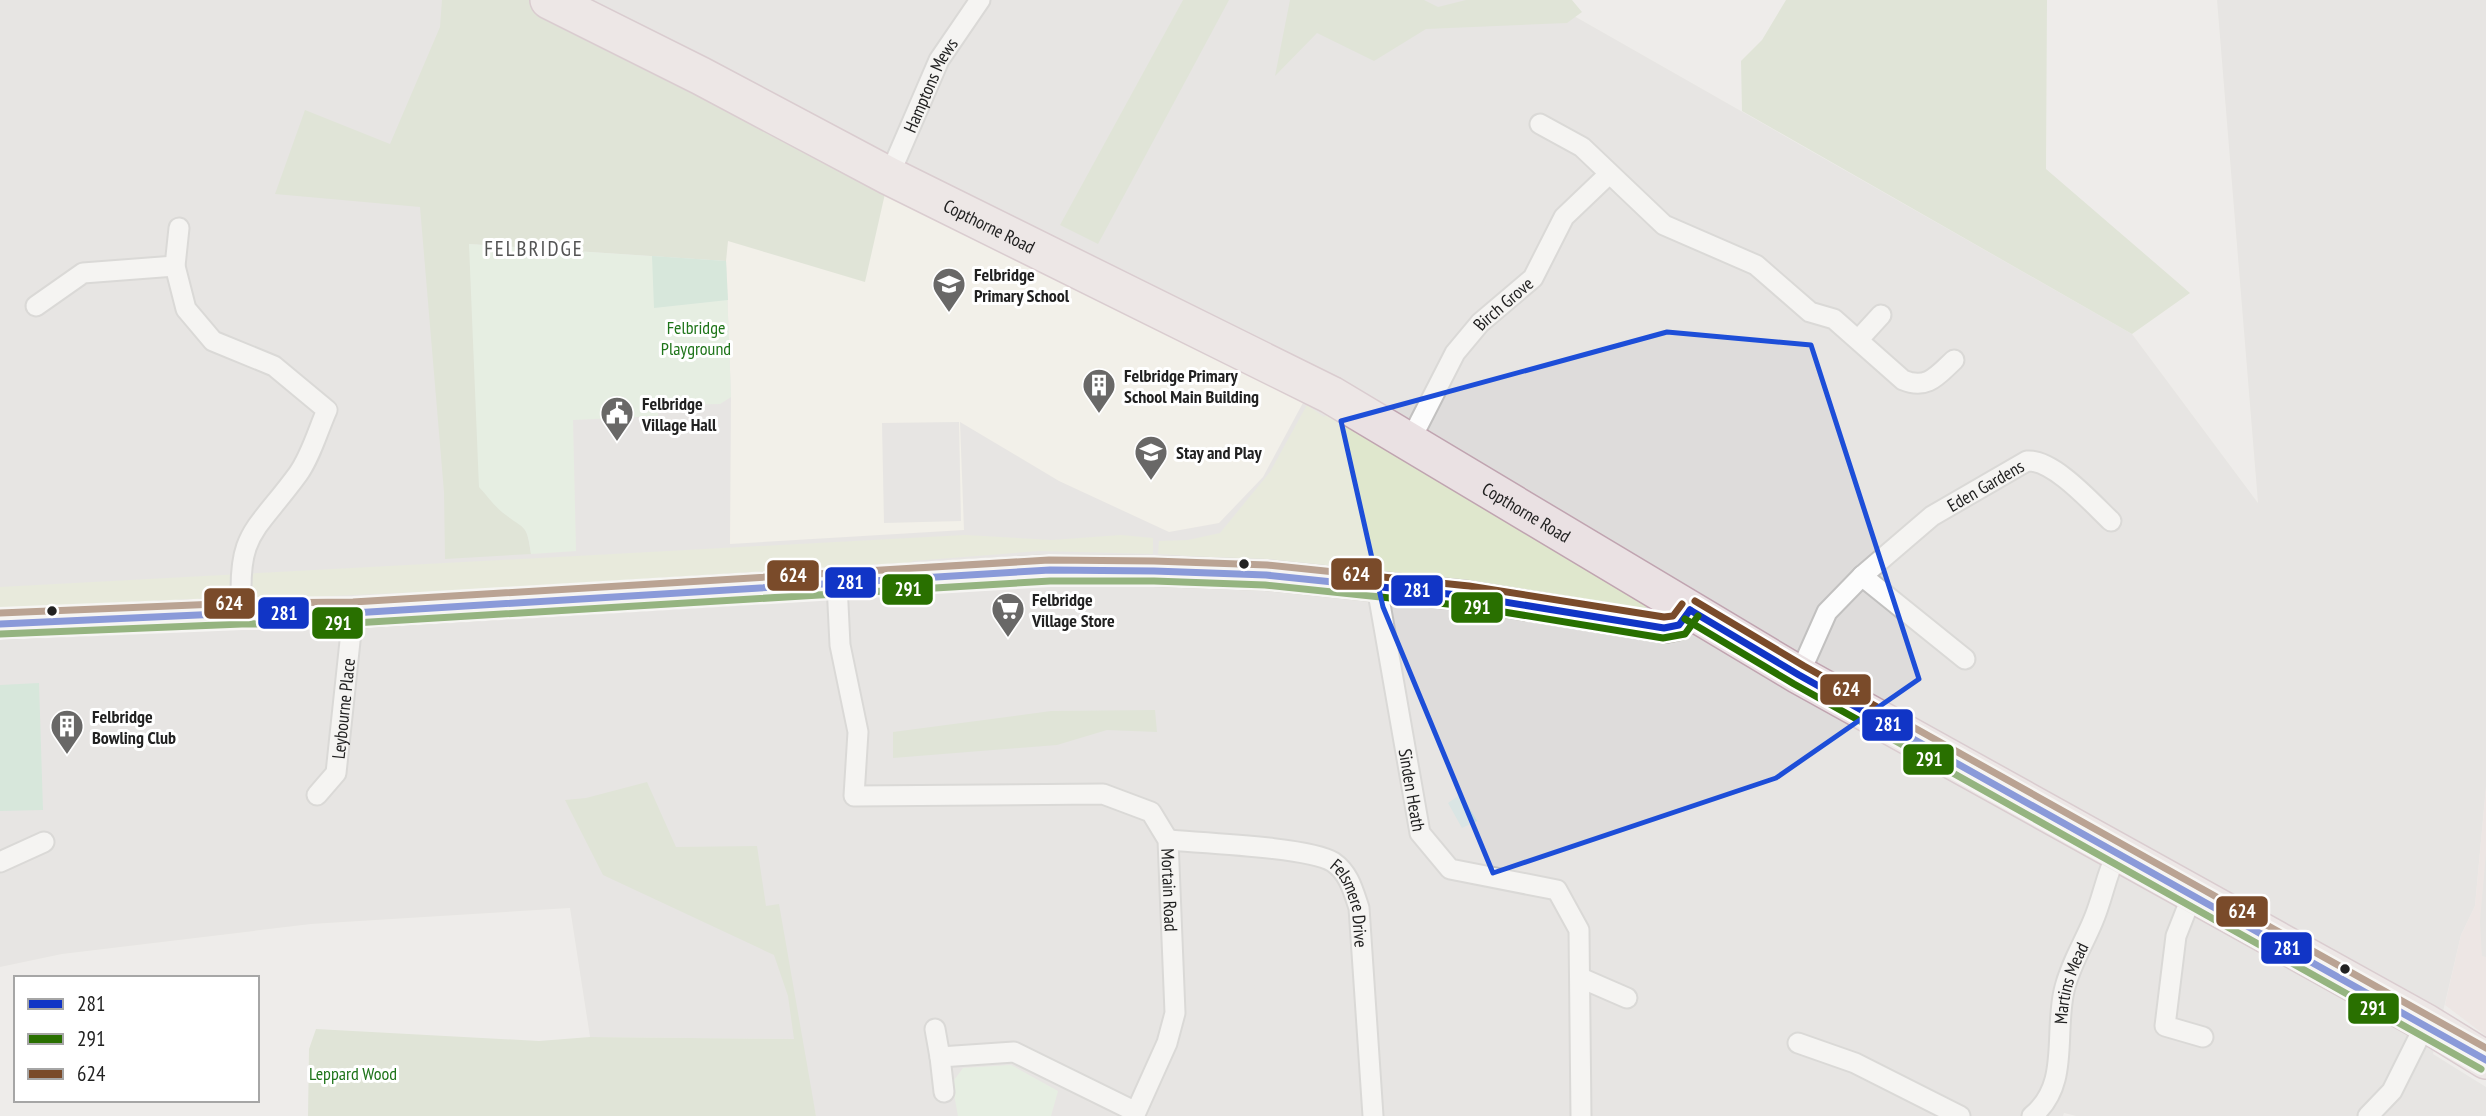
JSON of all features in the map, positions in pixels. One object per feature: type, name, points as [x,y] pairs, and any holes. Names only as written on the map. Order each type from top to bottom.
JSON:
[{"type":"highway","name":"Copthorne Road","points":[[549,0],[701,76],[889,176],[1331,395],[1799,675],[2426,1023],[2486,1060]]},
{"type":"street","name":"Hamptons Mews","points":[[889,176],[939,60],[980,0]]},
{"type":"street","points":[[1540,124],[1581,147],[1664,225],[1756,265],[1810,312],[1833,319],[1886,366],[1915,385],[1930,383],[1954,360]]},
{"type":"street","name":"Birch Grove","points":[[1410,441],[1455,353],[1480,323],[1533,278],[1564,217],[1608,175]]},
{"type":"street","points":[[179,228],[175,266],[186,309],[212,341],[274,366],[327,410],[300,472],[264,514],[242,552],[239,573],[242,613]]},
{"type":"street","points":[[36,306],[83,273],[175,266]]},
{"type":"street","points":[[1859,340],[1881,316]]},
{"type":"street","name":"Eden Gardens","points":[[1799,675],[1827,612],[1861,576],[1932,516],[2028,461],[2040,460],[2111,520]]},
{"type":"street","points":[[0,624],[242,613],[353,613],[1050,570],[1213,572],[1377,586],[1468,596],[1664,628],[1679,625],[1690,610]]},
{"type":"street","points":[[1861,576],[1965,659]]},
{"type":"street","name":"Mortain Road","points":[[837,584],[839,645],[858,732],[854,796],[1103,794],[1152,812],[1168,840],[1175,1013],[1167,1043],[1140,1114],[1014,1052],[940,1057]]},
{"type":"street","name":"Sinden Heath","points":[[1377,586],[1420,834],[1450,869],[1557,890],[1579,930],[1581,1116]]},
{"type":"street","name":"Leybourne Place","points":[[317,795],[336,774],[353,613]]},
{"type":"street","name":"Felsmere Drive","points":[[1168,840],[1293,852],[1332,861],[1348,877],[1359,908],[1373,1116]]},
{"type":"street","points":[[0,862],[44,842]]},
{"type":"street","name":"Martins Mead","points":[[2032,1116],[2047,1104],[2058,1074],[2059,1020],[2064,990],[2076,953],[2093,921],[2108,870],[2118,851]]},
{"type":"street","points":[[2193,893],[2176,936],[2165,1026],[2203,1037]]},
{"type":"street","points":[[1581,978],[1627,998]]},
{"type":"street","points":[[2368,1116],[2392,1091],[2426,1023]]},
{"type":"street","points":[[935,1029],[944,1092]]},
{"type":"street","points":[[1798,1043],[1855,1063],[1960,1116]]},
{"type":"highlighted area","points":[[1667,332],[1811,345],[1919,679],[1776,778],[1493,873],[1383,607],[1341,421]]},
{"type":"shaded area","points":[[0,0],[1546,0],[2132,334],[2258,503],[2217,0],[2486,0],[2486,787],[2475,906],[2461,935],[2433,1054],[2486,1087],[2486,1116],[2076,1116],[2064,1113],[2063,1116],[816,1116],[800,1039],[590,1037],[570,908],[311,924],[62,954],[0,967]]},
{"type":"shaded area","name":"Felbridge Primary School","points":[[728,91],[1312,386],[1263,477],[1219,523],[1169,532],[1059,481],[960,422],[964,530],[730,544],[731,397],[726,261]]},
{"type":"shaded area","points":[[1486,222],[1534,240],[1522,270],[1503,285],[1467,271]]},
{"type":"shaded area","points":[[720,404],[725,522],[662,525],[658,405]]},
{"type":"shaded area","points":[[959,422],[961,521],[884,523],[882,423]]},
{"type":"shaded area","points":[[1103,765],[1103,794],[1030,795],[1029,766]]},
{"type":"shaded area","points":[[956,771],[981,772],[980,795],[955,795]]},
{"type":"shaded area","points":[[2486,787],[2486,1036],[2445,1005],[2461,935],[2475,906]]},
{"type":"shaded area","points":[[991,854],[989,935],[919,905],[935,878],[934,855]]},
{"type":"shaded area","points":[[2486,854],[2486,957],[2482,956],[2480,921]]},
{"type":"shaded area","points":[[1053,925],[1055,942],[1082,957],[1120,955],[1121,987],[1075,991],[1075,966],[1063,957],[1028,960],[1027,927]]},
{"type":"shaded area","points":[[1279,960],[1281,1017],[1222,1018],[1220,992],[1255,990],[1254,962]]},
{"type":"shaded area","points":[[825,963],[871,986],[865,998],[819,976]]},
{"type":"shaded area","points":[[1765,1011],[1804,1023],[1798,1043],[1831,1054],[1823,1079],[1751,1055]]},
{"type":"shaded area","points":[[935,1029],[948,1116],[920,1116],[908,1032]]},
{"type":"green space","points":[[442,0],[549,0],[889,176],[865,282],[728,241],[726,261],[469,244],[502,512],[524,528],[531,554],[445,559],[444,492],[420,207],[275,194],[305,110],[390,144],[440,27]]},
{"type":"green space","points":[[1183,0],[1229,0],[1098,244],[1060,225]]},
{"type":"green space","points":[[1290,0],[1424,0],[1438,7],[1466,0],[1572,0],[1582,12],[1567,23],[1426,29],[1374,61],[1317,33],[1275,76]]},
{"type":"green space","points":[[1786,0],[2047,0],[2046,169],[2190,293],[2132,334],[1742,111],[1741,61],[1762,40]]},
{"type":"green space","name":"Felbridge Playground","points":[[469,244],[726,261],[731,397],[720,404],[658,405],[658,416],[573,420],[576,551],[531,554],[526,531],[499,509],[479,487]]},
{"type":"green space","points":[[652,256],[726,261],[728,300],[654,308]]},
{"type":"green space","points":[[1307,405],[1324,417],[1330,411],[1647,605],[1644,613],[1341,570],[1158,554],[1159,541],[1188,540],[1220,533],[1270,472]]},
{"type":"green space","points":[[965,535],[1052,540],[1121,535],[1153,538],[1153,554],[1039,551],[913,561],[905,570],[0,611],[0,587]]},
{"type":"green space","points":[[39,683],[43,810],[0,811],[0,685]]},
{"type":"green space","points":[[1155,710],[1157,732],[1107,730],[1057,745],[893,758],[893,732],[1051,711]]},
{"type":"green space","name":"Leppard Wood","points":[[647,782],[676,847],[757,846],[766,906],[779,904],[816,1116],[308,1116],[309,1049],[316,1029],[539,1041],[590,1037],[794,1039],[788,996],[774,955],[603,875],[565,800],[586,798]]},
{"type":"green space","points":[[1011,1065],[1058,1091],[1051,1116],[958,1116],[952,1083],[963,1068]]},
{"type":"water","points":[[1461,794],[1477,821],[1462,828],[1448,803]]},
{"type":"transit line","name":"624","points":[[0,613],[242,603],[353,602],[1049,560],[1267,565],[1469,586],[1664,617],[1673,616],[1682,604]]},
{"type":"transit line","name":"281","points":[[0,624],[242,613],[353,613],[1050,570],[1266,575],[1468,596],[1664,628],[1679,625],[1690,610]]},
{"type":"transit line","name":"291","points":[[0,634],[242,624],[354,623],[1050,581],[1265,585],[1467,606],[1663,638],[1685,634],[1698,616]]},
{"type":"transit line","name":"624","points":[[1695,601],[1804,666],[2486,1048]]},
{"type":"transit line","name":"281","points":[[1690,610],[1799,675],[2486,1060]]},
{"type":"transit line","name":"291","points":[[1685,619],[1794,684],[2481,1069]]},
{"type":"place","name":"Felbridge Primary School","points":[[949,314]]},
{"type":"place","name":"Felbridge Primary School Main Building","points":[[1099,415]]},
{"type":"place","name":"Felbridge Village Hall","points":[[617,443]]},
{"type":"place","name":"Stay and Play","points":[[1151,482]]},
{"type":"place","name":"Felbridge Village Store","points":[[1008,639]]},
{"type":"place","name":"Felbridge Bowling Club","points":[[67,756]]},
{"type":"district","name":"FELBRIDGE","points":[[534,248]]}]
